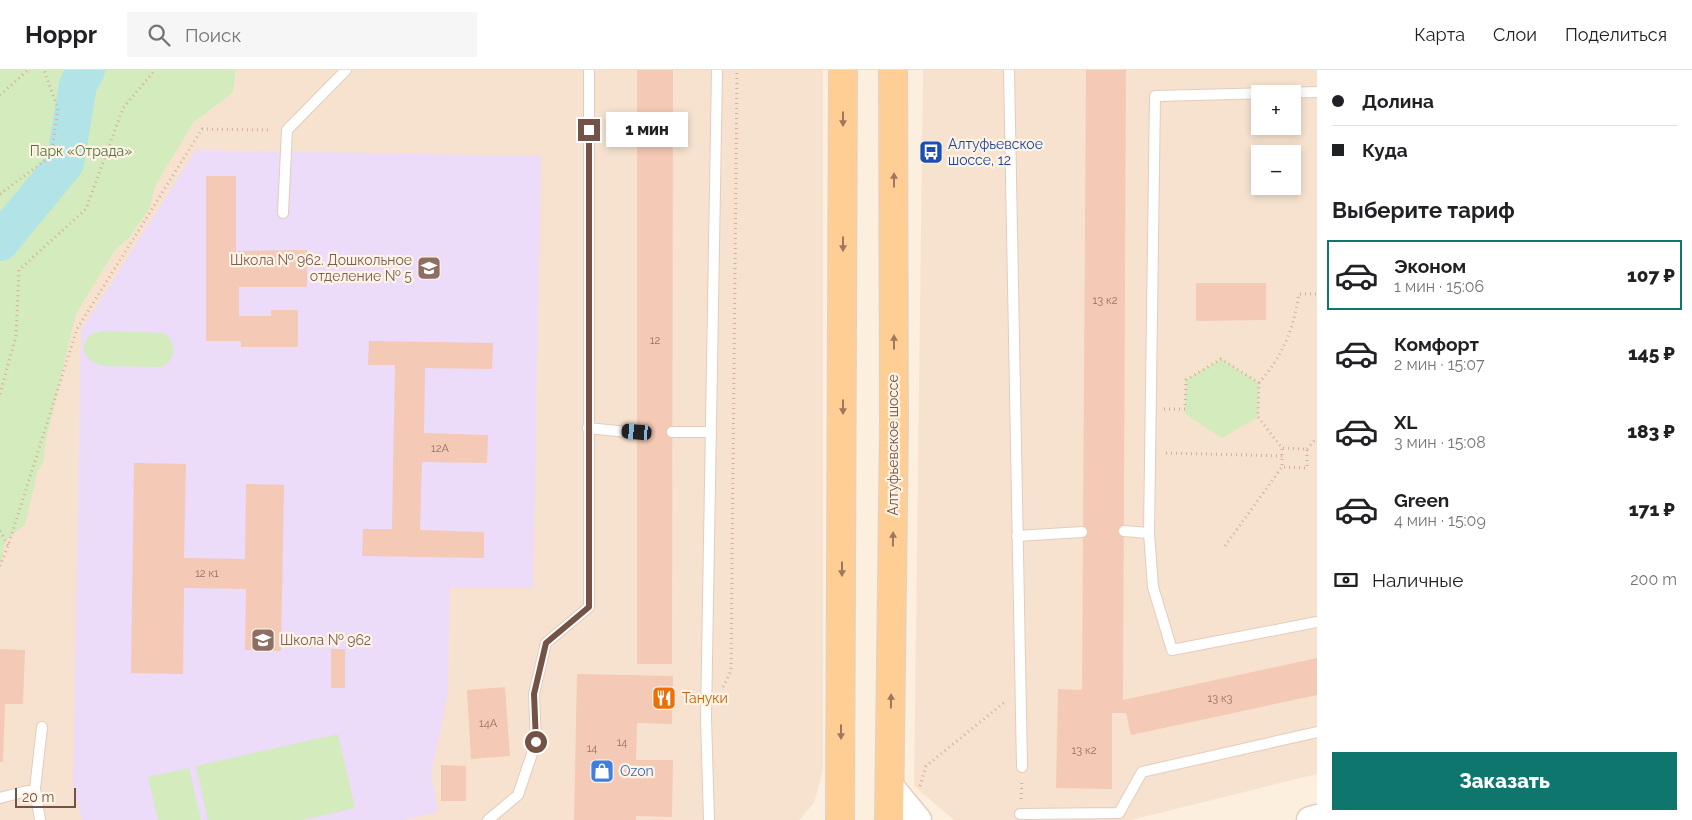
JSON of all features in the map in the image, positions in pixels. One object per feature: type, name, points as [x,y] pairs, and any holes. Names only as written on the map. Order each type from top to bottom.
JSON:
[{"type":"main road","points":[[840,820],[843,70]]},
{"type":"main road","name":"Алтуфьевское шоссе","points":[[890,820],[894,426],[893,70]]},
{"type":"main road","points":[[890,786],[918,820]]},
{"type":"main road","points":[[1310,820],[1317,818]]},
{"type":"lane","points":[[283,213],[287,130],[346,70]]},
{"type":"lane","points":[[488,820],[518,795],[536,742],[534,694],[546,643],[589,607],[589,70]]},
{"type":"lane","points":[[708,820],[706,718],[717,70]]},
{"type":"lane","points":[[1009,70],[1022,768]]},
{"type":"lane","points":[[1317,92],[1155,96],[1149,533],[1152,587],[1172,650],[1317,622]]},
{"type":"lane","points":[[588,428],[637,432]]},
{"type":"lane","points":[[672,432],[710,432]]},
{"type":"lane","points":[[1124,531],[1149,533]]},
{"type":"lane","points":[[1017,536],[1082,532]]},
{"type":"lane","points":[[40,820],[36,789],[42,727]]},
{"type":"lane","points":[[1020,814],[1069,816],[1120,813],[1142,772],[1317,732]]},
{"type":"lane","points":[[0,798],[36,789]]},
{"type":"path","points":[[0,95],[28,70]]},
{"type":"path","points":[[0,194],[51,156],[58,109],[44,70]]},
{"type":"path","points":[[0,394],[16,336],[20,270],[86,209],[123,108],[155,70]]},
{"type":"path","points":[[706,718],[731,672],[737,70]]},
{"type":"path","points":[[0,566],[77,328],[202,129],[287,130]]},
{"type":"path","points":[[1225,546],[1282,467],[1282,448],[1258,417],[1259,383],[1282,353],[1296,314],[1299,294],[1317,294]]},
{"type":"path","points":[[1185,409],[1186,380],[1221,359],[1259,383]]},
{"type":"path","points":[[1282,467],[1306,468],[1307,449],[1317,438]]},
{"type":"path","points":[[1282,448],[1307,449]]},
{"type":"path","points":[[1150,452],[1282,456]]},
{"type":"path","points":[[0,530],[8,546]]},
{"type":"path","points":[[920,787],[926,766],[1021,689]]},
{"type":"path","points":[[1020,814],[1022,768]]},
{"type":"shaded area","points":[[236,70],[823,70],[823,770],[814,803],[799,820],[0,820],[0,568],[6,540],[25,524],[76,314],[194,122],[233,93]]},
{"type":"shaded area","points":[[923,70],[1317,70],[1317,774],[1131,820],[954,820],[914,786]]},
{"type":"shaded area","points":[[196,150],[541,156],[533,588],[450,587],[448,694],[431,773],[438,812],[402,820],[82,820],[73,787],[81,330]]},
{"type":"green space","name":"Парк «Отрада»","points":[[0,70],[236,70],[233,93],[194,122],[156,184],[149,209],[128,239],[116,249],[76,314],[46,440],[43,462],[38,471],[25,525],[6,540],[0,568]]},
{"type":"green space","points":[[102,331],[164,333],[171,341],[173,355],[167,364],[162,367],[101,366],[88,359],[83,347],[89,335]]},
{"type":"green space","points":[[1221,359],[1259,383],[1258,417],[1222,438],[1185,414],[1186,380]]},
{"type":"green space","points":[[338,734],[355,808],[302,820],[208,820],[196,766]]},
{"type":"green space","points":[[189,768],[201,820],[158,820],[148,777]]},
{"type":"building","points":[[637,70],[673,70],[672,664],[637,664]]},
{"type":"building","points":[[1086,70],[1126,70],[1123,700],[1317,658],[1317,695],[1131,735],[1126,713],[1112,713],[1112,789],[1056,788],[1058,689],[1082,690]]},
{"type":"building","points":[[206,176],[236,176],[236,251],[307,250],[307,287],[239,287],[239,316],[271,316],[271,310],[298,310],[298,347],[241,347],[241,341],[206,341]]},
{"type":"building","points":[[1196,283],[1266,283],[1266,320],[1196,321]]},
{"type":"building","points":[[369,341],[493,343],[492,369],[425,368],[424,433],[488,435],[487,463],[422,462],[420,530],[484,532],[484,558],[362,556],[363,529],[392,529],[395,365],[368,365]]},
{"type":"building","points":[[134,463],[186,464],[184,558],[245,559],[246,484],[284,485],[281,651],[245,650],[246,589],[184,588],[183,674],[131,673]]},
{"type":"building","points":[[0,649],[25,650],[23,704],[5,704],[3,762],[0,762]]},
{"type":"building","points":[[331,649],[345,649],[345,688],[331,688]]},
{"type":"building","points":[[577,674],[673,676],[672,724],[637,723],[636,760],[673,760],[672,817],[636,816],[636,820],[574,820]]},
{"type":"building","points":[[505,687],[510,756],[471,759],[467,690]]},
{"type":"building","points":[[441,765],[466,766],[466,801],[441,801]]},
{"type":"waterway","points":[[0,242],[65,163],[78,85],[86,70]]},
{"type":"place","name":"Алтуфьевское шоссе, 12","points":[[931,152]]},
{"type":"place","name":"Школа № 962. Дошкольное отделение № 5","points":[[429,268]]},
{"type":"place","name":"Школа № 962","points":[[263,640]]},
{"type":"place","name":"Тануки","points":[[664,698]]},
{"type":"place","name":"Ozon","points":[[602,771]]},
{"type":"route","points":[[536,742],[534,694],[546,643],[589,607],[589,130]]}]
